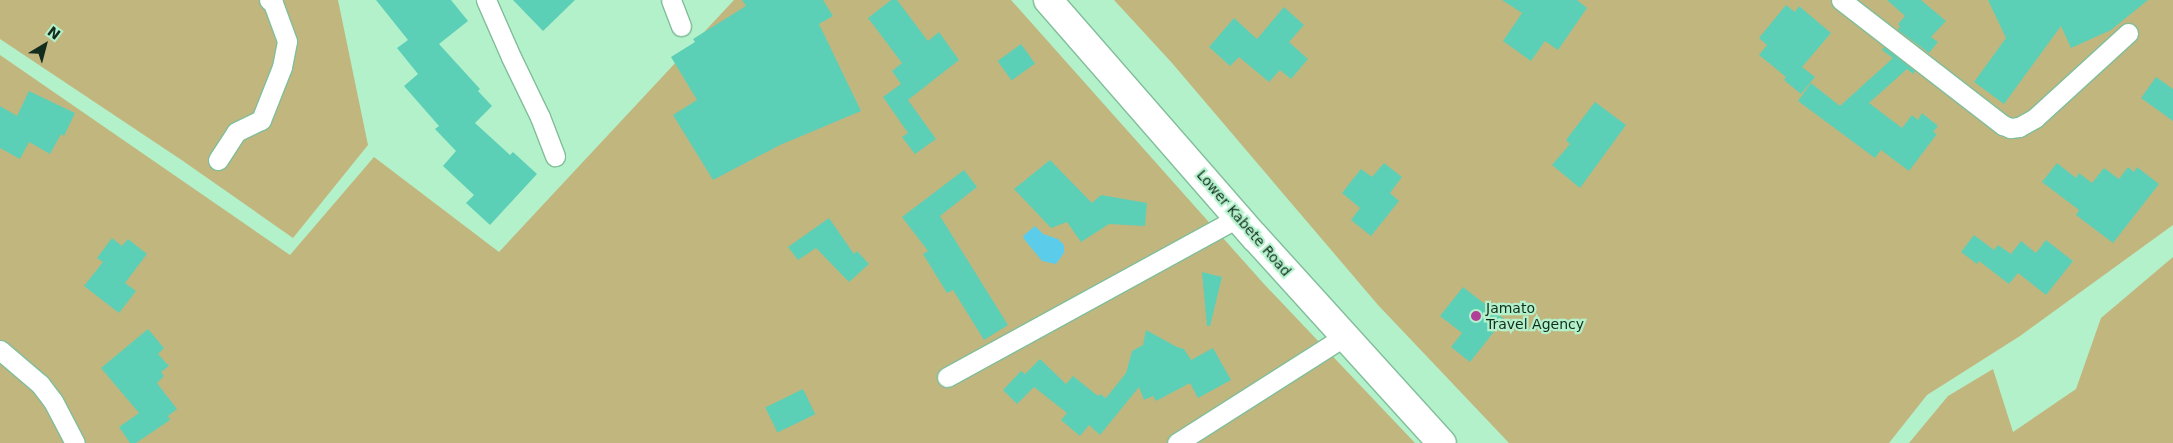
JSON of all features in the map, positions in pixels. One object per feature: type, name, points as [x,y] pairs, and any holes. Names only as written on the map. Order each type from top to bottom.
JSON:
[{"type":"main road","name":"Lower Kabete Road","points":[[1048,0],[1238,218],[1442,443]]},
{"type":"street","points":[[218,160],[236,132],[261,120],[282,68],[287,42],[270,0]]},
{"type":"street","points":[[486,0],[540,116],[555,156]]},
{"type":"street","points":[[671,0],[681,26]]},
{"type":"street","points":[[1841,0],[2003,125],[2010,128],[2019,127],[2035,118],[2128,33]]},
{"type":"street","points":[[947,377],[1238,218]]},
{"type":"street","points":[[1177,443],[1345,336]]},
{"type":"street","points":[[0,350],[40,384],[53,401],[75,443]]},
{"type":"shaded area","points":[[0,0],[338,0],[368,145],[293,238],[183,161],[0,39]]},
{"type":"shaded area","points":[[734,0],[1011,0],[1264,284],[1415,443],[0,443],[0,55],[290,255],[374,157],[499,252]]},
{"type":"shaded area","points":[[1114,0],[2173,0],[2173,225],[2020,336],[1927,395],[1889,443],[1509,443],[1378,305],[1172,63]]},
{"type":"shaded area","points":[[2173,257],[2173,443],[1909,443],[1948,396],[1993,369],[2013,432],[2076,389],[2101,318]]},
{"type":"water","points":[[1035,226],[1043,234],[1058,239],[1064,245],[1064,253],[1056,264],[1042,261],[1024,239],[1023,236]]},
{"type":"building","points":[[376,0],[451,0],[468,21],[439,44],[480,89],[478,91],[492,106],[475,123],[510,155],[513,152],[537,174],[490,225],[466,203],[474,195],[443,166],[456,151],[435,129],[439,126],[404,86],[418,74],[397,48],[408,40]]},
{"type":"building","points":[[513,0],[575,0],[543,31]]},
{"type":"building","points":[[742,0],[823,0],[833,16],[819,24],[861,111],[780,145],[713,180],[673,115],[697,100],[671,57],[695,42],[693,39],[746,6]]},
{"type":"building","points":[[891,0],[897,0],[928,41],[939,32],[959,60],[908,100],[936,139],[915,154],[902,137],[908,133],[883,97],[901,84],[892,71],[902,63],[868,18]]},
{"type":"building","points":[[1502,0],[1577,0],[1587,8],[1558,50],[1545,41],[1531,61],[1503,41],[1522,13]]},
{"type":"building","points":[[1887,0],[1921,0],[1946,21],[1931,37],[1938,42],[1929,53],[1898,30],[1900,26],[1898,24],[1905,16]]},
{"type":"building","points":[[1988,0],[2148,0],[2111,30],[2071,48],[2061,26],[2004,104],[1974,82],[2006,38]]},
{"type":"building","points":[[1786,5],[1795,12],[1799,6],[1831,33],[1802,67],[1815,77],[1801,94],[1784,80],[1786,77],[1759,55],[1767,45],[1759,38]]},
{"type":"building","points":[[1284,7],[1304,25],[1289,42],[1308,59],[1291,79],[1280,70],[1269,82],[1239,57],[1230,66],[1209,47],[1234,18],[1257,39]]},
{"type":"building","points":[[1021,44],[1035,63],[1012,80],[998,61]]},
{"type":"building","points":[[1884,47],[1915,71],[1913,74],[1907,69],[1869,103],[1902,128],[1912,115],[1918,120],[1922,113],[1938,126],[1933,132],[1937,134],[1909,171],[1881,150],[1875,158],[1798,101],[1811,83],[1840,106],[1893,58],[1882,50]]},
{"type":"building","points":[[2156,77],[2173,89],[2173,121],[2141,98]]},
{"type":"building","points":[[29,91],[75,113],[64,136],[61,134],[50,154],[29,142],[20,159],[0,148],[0,106],[17,116]]},
{"type":"building","points":[[1595,102],[1626,125],[1580,188],[1552,165],[1570,144],[1566,140]]},
{"type":"building","points":[[1050,160],[1092,203],[1101,195],[1147,203],[1145,226],[1109,224],[1081,242],[1067,222],[1051,228],[1014,189]]},
{"type":"building","points":[[1384,163],[1402,177],[1390,193],[1399,201],[1371,236],[1351,220],[1360,208],[1342,193],[1361,169],[1372,177]]},
{"type":"building","points":[[2057,163],[2076,178],[2079,173],[2092,183],[2104,168],[2119,179],[2128,167],[2134,172],[2137,167],[2159,184],[2113,243],[2076,215],[2079,210],[2042,182]]},
{"type":"building","points":[[964,170],[977,187],[940,216],[1008,325],[984,340],[953,290],[947,293],[923,254],[928,251],[902,217]]},
{"type":"building","points":[[829,218],[854,254],[857,251],[869,264],[849,282],[816,248],[798,260],[788,247]]},
{"type":"building","points":[[1974,235],[1994,250],[1998,245],[2011,254],[2021,241],[2036,253],[2046,240],[2073,261],[2046,295],[2018,273],[2009,284],[1979,261],[1977,264],[1961,252]]},
{"type":"building","points":[[112,238],[122,246],[128,239],[147,254],[125,283],[136,291],[119,313],[84,286],[103,262],[97,258]]},
{"type":"building","points":[[1202,272],[1222,277],[1210,326],[1207,326]]},
{"type":"building","points":[[1463,287],[1504,319],[1470,362],[1451,347],[1462,333],[1440,316]]},
{"type":"building","points":[[148,329],[164,348],[158,354],[169,366],[161,372],[164,376],[157,383],[177,409],[168,416],[170,420],[136,443],[130,443],[119,427],[139,413],[101,368]]},
{"type":"building","points":[[1146,330],[1184,349],[1191,360],[1213,348],[1231,380],[1198,398],[1190,383],[1156,401],[1153,396],[1144,400],[1139,387],[1100,435],[1089,425],[1080,436],[1061,420],[1067,413],[1034,387],[1017,404],[1003,390],[1021,371],[1025,374],[1040,359],[1066,384],[1073,376],[1098,396],[1100,394],[1106,398],[1126,373],[1132,351],[1143,345]]},
{"type":"building","points":[[803,389],[815,414],[778,433],[765,407]]},
{"type":"place","name":"Jamato Travel Agency","points":[[1476,316]]}]
